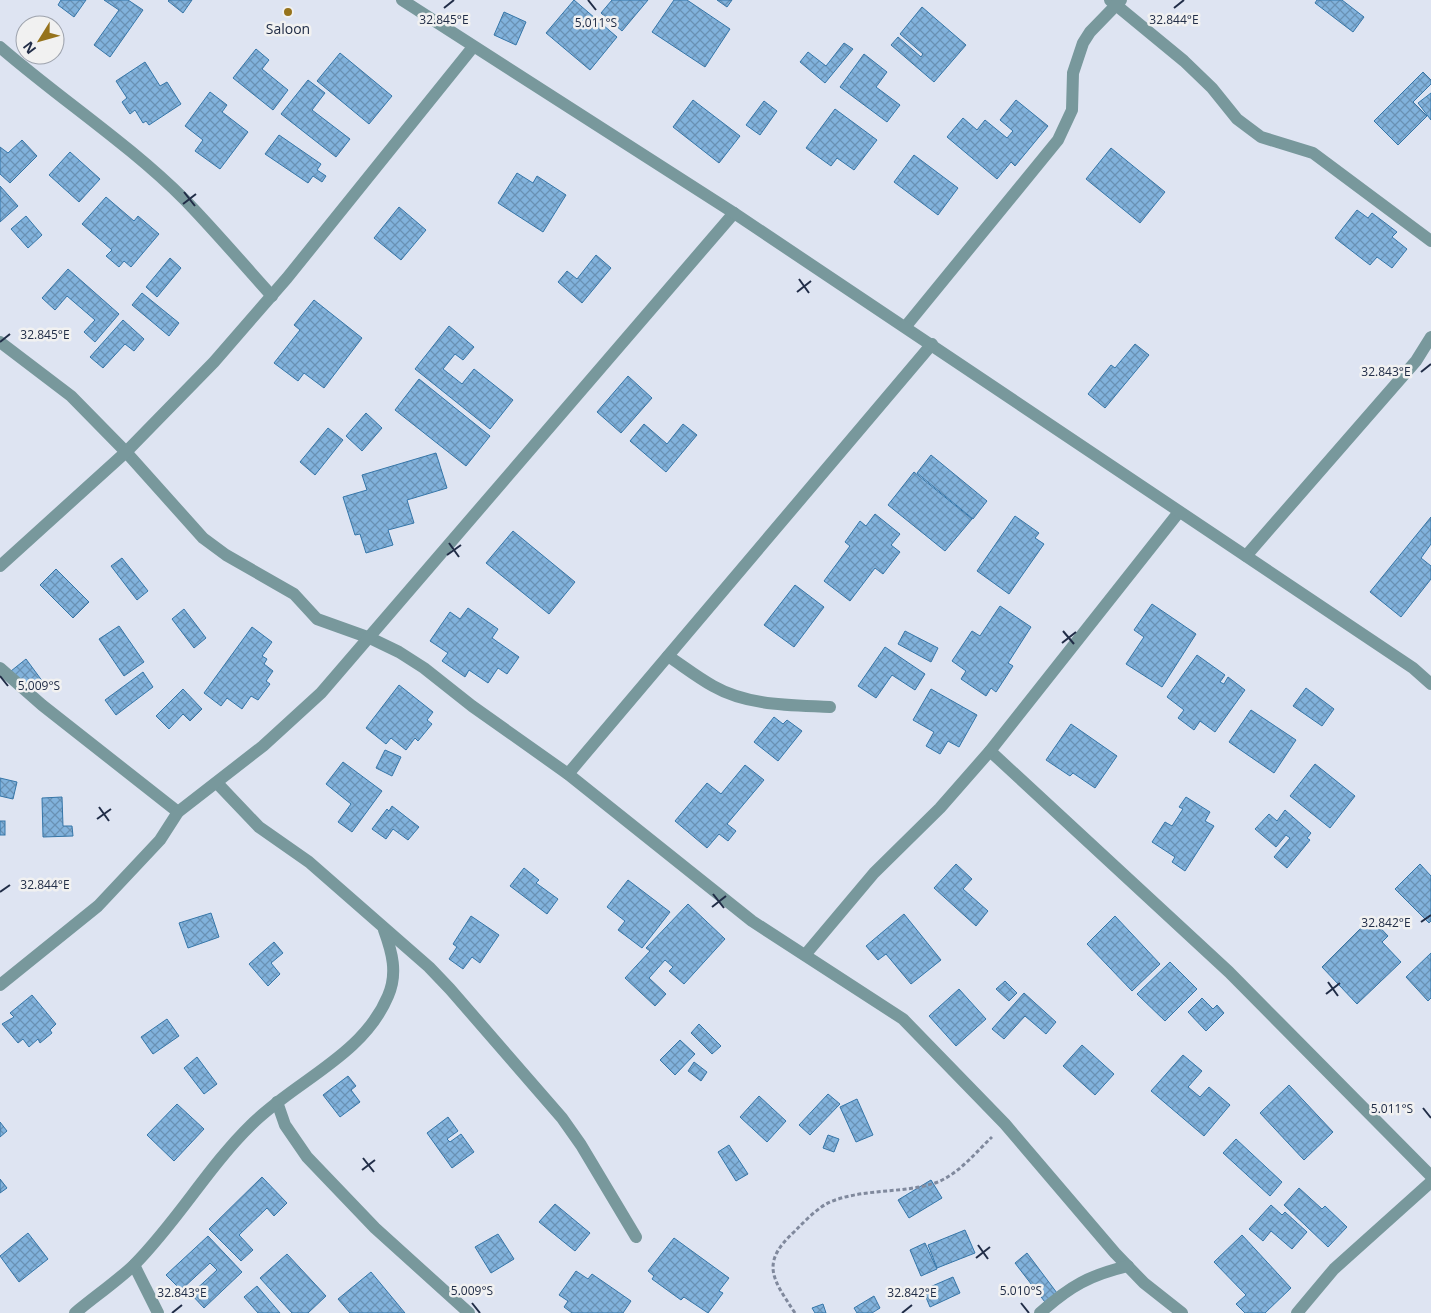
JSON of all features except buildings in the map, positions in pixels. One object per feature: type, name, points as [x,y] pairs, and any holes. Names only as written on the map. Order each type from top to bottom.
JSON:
[{"type":"street","points":[[402,0],[906,326],[1179,512],[1413,668],[1431,684]]},
{"type":"street","points":[[906,326],[1058,140],[1072,110],[1073,73],[1083,43],[1115,2],[1184,61],[1212,88],[1236,119],[1261,137],[1313,153],[1431,241]]},
{"type":"street","points":[[0,47],[42,83],[131,153],[184,199],[272,296]]},
{"type":"street","points":[[0,566],[126,452],[214,362],[272,296],[473,47]]},
{"type":"street","points":[[0,985],[98,906],[160,840],[178,812],[217,783],[321,693],[734,213]]},
{"type":"street","points":[[1246,556],[1416,360],[1431,337]]},
{"type":"street","points":[[0,342],[71,396],[126,452],[203,538],[226,555],[294,594],[317,619],[370,638],[400,652],[424,668],[472,706],[568,774],[752,921],[903,1019],[1005,1124],[1144,1283],[1182,1313]]},
{"type":"street","points":[[568,774],[932,344]]},
{"type":"street","points":[[805,955],[874,873],[940,808],[990,752],[1179,512]]},
{"type":"street","points":[[668,656],[714,686],[733,695],[756,702],[830,708]]},
{"type":"street","points":[[0,668],[42,705],[178,812]]},
{"type":"street","points":[[990,752],[1229,972],[1431,1176]]},
{"type":"street","points":[[217,783],[259,827],[309,862],[429,967],[538,1089],[581,1145],[636,1237]]},
{"type":"street","points":[[75,1313],[134,1265],[251,1124],[353,1044],[368,1030],[380,1011],[393,983],[394,969],[384,929]]},
{"type":"street","points":[[277,1102],[285,1125],[307,1157],[375,1228],[470,1313]]},
{"type":"street","points":[[1297,1313],[1334,1269],[1431,1182]]},
{"type":"street","points":[[134,1265],[158,1313]]},
{"type":"street","points":[[1040,1313],[1069,1288],[1086,1278],[1128,1266]]},
{"type":"path","points":[[795,1313],[777,1282],[772,1268],[775,1254],[783,1241],[829,1203],[871,1192],[911,1188],[937,1182],[960,1168],[1005,1124]]},
{"type":"place","name":"Saloon","points":[[288,12]]}]
